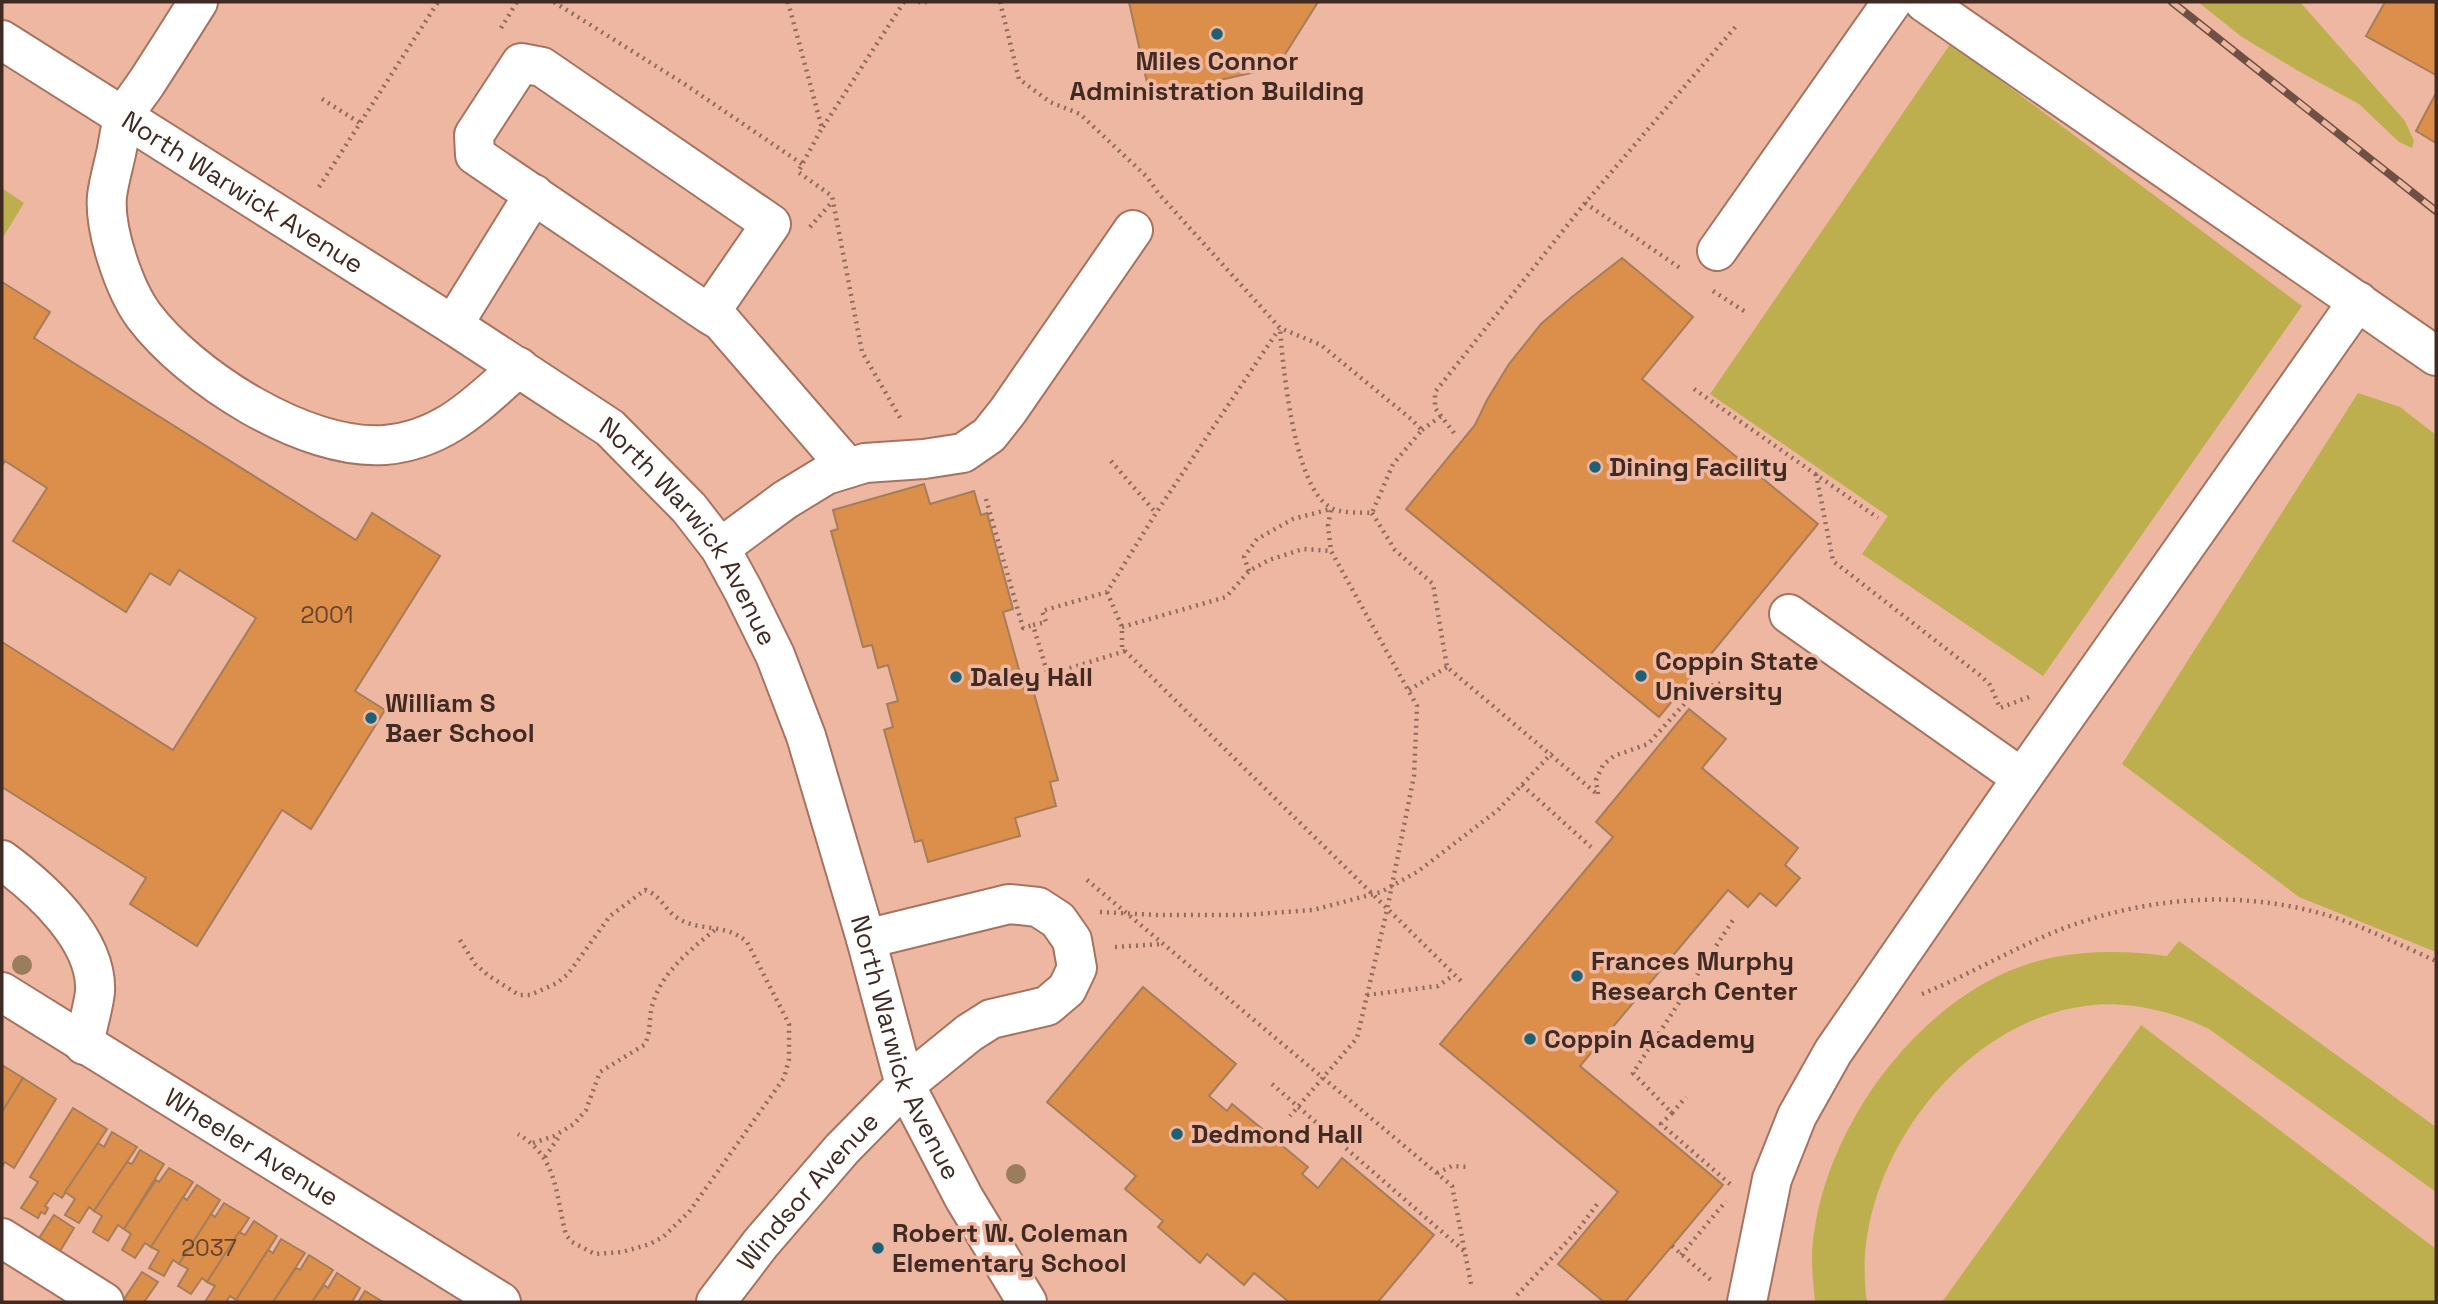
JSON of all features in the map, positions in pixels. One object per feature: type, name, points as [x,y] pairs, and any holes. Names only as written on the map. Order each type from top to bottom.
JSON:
[{"type":"street","points":[[198,2],[124,117],[107,197],[112,242],[126,282],[143,314],[169,344],[200,371],[248,403],[283,422],[317,435],[352,443],[384,445],[440,430],[462,418],[519,367]]},
{"type":"street","points":[[1703,263],[1892,2]]},
{"type":"street","points":[[1924,2],[2436,356]]},
{"type":"street","name":"North Warwick Avenue","points":[[2,40],[519,367],[610,428],[690,508],[720,548],[775,655],[806,736],[866,939],[905,1085],[964,1198],[1027,1302]]},
{"type":"street","points":[[709,313],[771,224],[542,67],[521,63],[474,135],[475,155],[534,194],[709,313],[721,321],[848,468]]},
{"type":"street","points":[[453,325],[534,194]]},
{"type":"street","points":[[720,548],[785,500],[826,475],[865,463],[963,453],[989,435],[1133,230]]},
{"type":"street","points":[[1734,1294],[1772,1179],[1797,1116],[1833,1052],[2358,301]]},
{"type":"street","points":[[1789,614],[2022,778]]},
{"type":"street","points":[[2,860],[32,882],[74,929],[91,962],[95,990],[84,1045]]},
{"type":"street","name":"Windsor Avenue","points":[[716,1302],[761,1244],[842,1149],[905,1085],[969,1033],[991,1019],[1047,1006],[1067,989],[1077,968],[1072,940],[1058,920],[1038,907],[1009,904],[866,939]]},
{"type":"street","name":"Wheeler Avenue","points":[[2,992],[493,1300]]},
{"type":"street","points":[[2,1238],[104,1302]]},
{"type":"path","points":[[319,187],[438,2]]},
{"type":"path","points":[[554,2],[686,85],[802,164]]},
{"type":"path","points":[[788,2],[822,128]]},
{"type":"path","points":[[904,2],[822,128],[798,172],[832,196],[862,352],[904,424]]},
{"type":"path","points":[[918,2],[930,2]]},
{"type":"path","points":[[1000,2],[1019,79],[1050,102],[1080,114],[1147,177],[1159,194],[1280,328],[1321,345],[1422,430]]},
{"type":"path","points":[[1454,433],[1435,408],[1435,392],[1585,203],[1737,25]]},
{"type":"path","points":[[322,99],[360,123]]},
{"type":"path","points":[[803,234],[832,202]]},
{"type":"path","points":[[1585,203],[1703,263]]},
{"type":"path","points":[[1712,290],[1747,313]]},
{"type":"path","points":[[1280,328],[1284,379],[1303,468],[1316,496],[1331,509]]},
{"type":"path","points":[[986,499],[1023,628],[1046,622],[1042,611],[1107,592],[1156,513],[1280,328]]},
{"type":"path","points":[[1694,389],[1878,518]]},
{"type":"path","points":[[1372,513],[1393,464],[1422,430],[1441,416]]},
{"type":"path","points":[[1111,461],[1156,513]]},
{"type":"path","points":[[1816,474],[1833,561],[1981,676],[1990,685],[2000,708],[2041,692]]},
{"type":"path","points":[[1290,1116],[1357,1038],[1414,776],[1417,706],[1331,551],[1328,526],[1331,509]]},
{"type":"path","points":[[1249,571],[1244,556],[1257,539],[1293,519],[1331,509],[1372,513]]},
{"type":"path","points":[[1372,513],[1395,550],[1433,584],[1447,667],[1552,753],[1598,795],[1596,780],[1603,765],[1614,756],[1648,744],[1686,702],[1710,686],[1722,683]]},
{"type":"path","points":[[1122,627],[1226,597],[1249,571],[1269,560],[1303,550],[1331,551]]},
{"type":"path","points":[[1107,592],[1122,627],[1122,648],[1464,984]]},
{"type":"path","points":[[1033,625],[1048,675],[1125,651]]},
{"type":"path","points":[[1409,690],[1447,667]]},
{"type":"path","points":[[1096,912],[1244,915],[1313,910],[1372,895],[1417,872],[1498,810],[1552,753]]},
{"type":"path","points":[[1522,785],[1591,847]]},
{"type":"path","points":[[1087,880],[1452,1186],[1471,1284]]},
{"type":"path","points":[[460,940],[475,964],[489,976],[519,995],[530,995],[550,987],[568,974],[610,916],[645,890],[657,896],[679,920],[727,930],[738,934],[747,942],[789,1024],[790,1050],[784,1078],[689,1212],[663,1237],[650,1244],[622,1252],[595,1254],[584,1250],[566,1235],[545,1157],[533,1143],[518,1134]]},
{"type":"path","points":[[1911,999],[1962,978],[2028,943],[2068,927],[2124,909],[2202,898],[2249,900],[2324,914],[2436,961]]},
{"type":"path","points":[[1672,1113],[1633,1073],[1735,917]]},
{"type":"path","points":[[545,1157],[564,1131],[586,1110],[600,1072],[644,1045],[648,1039],[653,1002],[660,988],[674,967],[716,929]]},
{"type":"path","points":[[1106,948],[1163,944]]},
{"type":"path","points":[[1367,995],[1438,986],[1454,975]]},
{"type":"path","points":[[1272,1084],[1465,1251]]},
{"type":"path","points":[[1686,1097],[1661,1124],[1735,1189]]},
{"type":"path","points":[[533,1143],[564,1131]]},
{"type":"path","points":[[1437,1173],[1452,1166],[1469,1167]]},
{"type":"path","points":[[1681,1255],[1728,1199]]},
{"type":"path","points":[[1517,1295],[1577,1231],[1598,1203]]},
{"type":"path","points":[[1672,1246],[1734,1294]]},
{"type":"shaded area","points":[[2198,2],[2300,2],[2405,121],[2414,141],[2412,148],[2399,142],[2359,104],[2242,37]]},
{"type":"shaded area","points":[[1951,43],[2302,306],[2043,676],[1862,554],[1888,516],[1710,394]]},
{"type":"shaded area","points":[[2,188],[24,203],[2,239]]},
{"type":"shaded area","points":[[2358,393],[2400,407],[2436,435],[2436,952],[2299,897],[2122,764]]},
{"type":"shaded area","points":[[2179,941],[2436,1127],[2436,1192],[2209,1029],[2149,1008],[2085,1006],[2037,1018],[1993,1041],[1954,1073],[1920,1112],[1893,1157],[1874,1204],[1865,1253],[1867,1302],[1815,1302],[1812,1259],[1814,1233],[1824,1189],[1841,1144],[1864,1101],[1893,1061],[1927,1026],[1965,995],[2006,972],[2050,958],[2079,954],[2123,952],[2167,956]]},
{"type":"shaded area","points":[[2141,1025],[2436,1249],[2436,1302],[1942,1302]]},
{"type":"building","name":"Miles Connor Administration Building","points":[[1129,2],[1318,2],[1277,67],[1150,96]]},
{"type":"building","points":[[2385,2],[2436,2],[2436,75],[2366,36]]},
{"type":"building","points":[[2436,93],[2436,143],[2416,131]]},
{"type":"building","name":"Dining Facility","points":[[1622,258],[1693,317],[1642,379],[1818,524],[1659,717],[1406,509],[1475,425],[1509,364],[1541,324]]},
{"type":"building","points":[[2,282],[50,312],[34,338],[356,540],[372,513],[440,556],[355,691],[385,710],[311,829],[282,810],[197,946],[130,904],[146,878],[2,787],[2,642],[173,750],[256,618],[179,570],[170,585],[150,573],[126,612],[13,541],[47,488],[5,461],[2,466]]},
{"type":"building","name":"Daley Hall","points":[[924,484],[930,504],[974,491],[981,515],[987,513],[1013,609],[1003,612],[1024,688],[1032,686],[1058,780],[1050,782],[1056,806],[1015,818],[1020,836],[928,862],[922,840],[915,842],[884,730],[893,727],[887,704],[898,701],[888,665],[878,668],[872,645],[863,647],[831,531],[838,529],[833,510]]},
{"type":"building","name":"Frances Murphy Research Center","points":[[1689,709],[1726,739],[1702,768],[1798,848],[1785,865],[1800,878],[1776,906],[1760,893],[1748,907],[1728,890],[1580,1066],[1723,1185],[1625,1302],[1604,1302],[1558,1264],[1618,1192],[1440,1044],[1613,837],[1596,822]]},
{"type":"building","name":"Dedmond Hall","points":[[1143,987],[1236,1064],[1209,1096],[1227,1111],[1232,1104],[1308,1167],[1302,1174],[1318,1188],[1342,1158],[1434,1235],[1378,1302],[1289,1302],[1254,1273],[1244,1285],[1207,1254],[1200,1263],[1158,1227],[1163,1221],[1125,1189],[1136,1176],[1047,1102]]},
{"type":"building","points":[[2,1065],[23,1078],[2,1112]]},
{"type":"building","points":[[23,1078],[56,1099],[14,1168],[5,1162],[2,1167],[2,1112]]},
{"type":"building","points":[[73,1108],[107,1129],[62,1198],[54,1193],[45,1206],[48,1208],[45,1214],[41,1212],[38,1218],[21,1208],[38,1182],[30,1177]]},
{"type":"building","points":[[112,1132],[137,1147],[94,1211],[89,1207],[79,1223],[65,1215],[75,1199],[65,1192],[98,1143],[104,1147]]},
{"type":"building","points":[[140,1150],[164,1164],[124,1229],[118,1225],[108,1241],[93,1232],[102,1216],[94,1211],[127,1162],[132,1164]]},
{"type":"building","points":[[169,1168],[193,1182],[151,1247],[145,1243],[135,1258],[122,1250],[131,1234],[124,1229],[156,1180],[159,1182]]},
{"type":"building","points":[[197,1185],[220,1200],[179,1264],[173,1260],[164,1276],[149,1268],[159,1251],[151,1247],[183,1197],[187,1200]]},
{"type":"building","points":[[224,1203],[249,1218],[207,1282],[202,1278],[191,1294],[178,1286],[188,1269],[179,1264],[211,1214],[215,1217]]},
{"type":"building","points":[[54,1215],[74,1228],[57,1256],[36,1243]]},
{"type":"building","points":[[254,1221],[277,1236],[236,1300],[230,1296],[226,1302],[205,1302],[215,1286],[207,1282],[239,1232],[245,1235]]},
{"type":"building","points":[[281,1239],[305,1253],[273,1302],[236,1300],[268,1250],[273,1253]]},
{"type":"building","points":[[309,1255],[333,1270],[312,1302],[273,1302],[296,1268],[300,1270]]},
{"type":"building","points":[[142,1272],[158,1282],[144,1302],[128,1302],[124,1299]]},
{"type":"building","points":[[337,1273],[360,1288],[352,1302],[312,1302],[324,1285],[328,1288]]},
{"type":"building","points":[[365,1291],[383,1302],[358,1302]]},
{"type":"railway","points":[[2172,2],[2436,211]]},
{"type":"place","name":"Miles Connor Administration Building","points":[[1217,34]]},
{"type":"place","name":"Dining Facility","points":[[1595,467]]},
{"type":"place","name":"Coppin State University","points":[[1641,676]]},
{"type":"place","name":"Daley Hall","points":[[956,677]]},
{"type":"place","name":"William S Baer School","points":[[371,718]]},
{"type":"place","name":"Frances Murphy Research Center","points":[[1577,976]]},
{"type":"place","name":"Coppin Academy","points":[[1530,1039]]},
{"type":"place","name":"Dedmond Hall","points":[[1177,1134]]},
{"type":"place","name":"Robert W. Coleman Elementary School","points":[[878,1248]]}]
